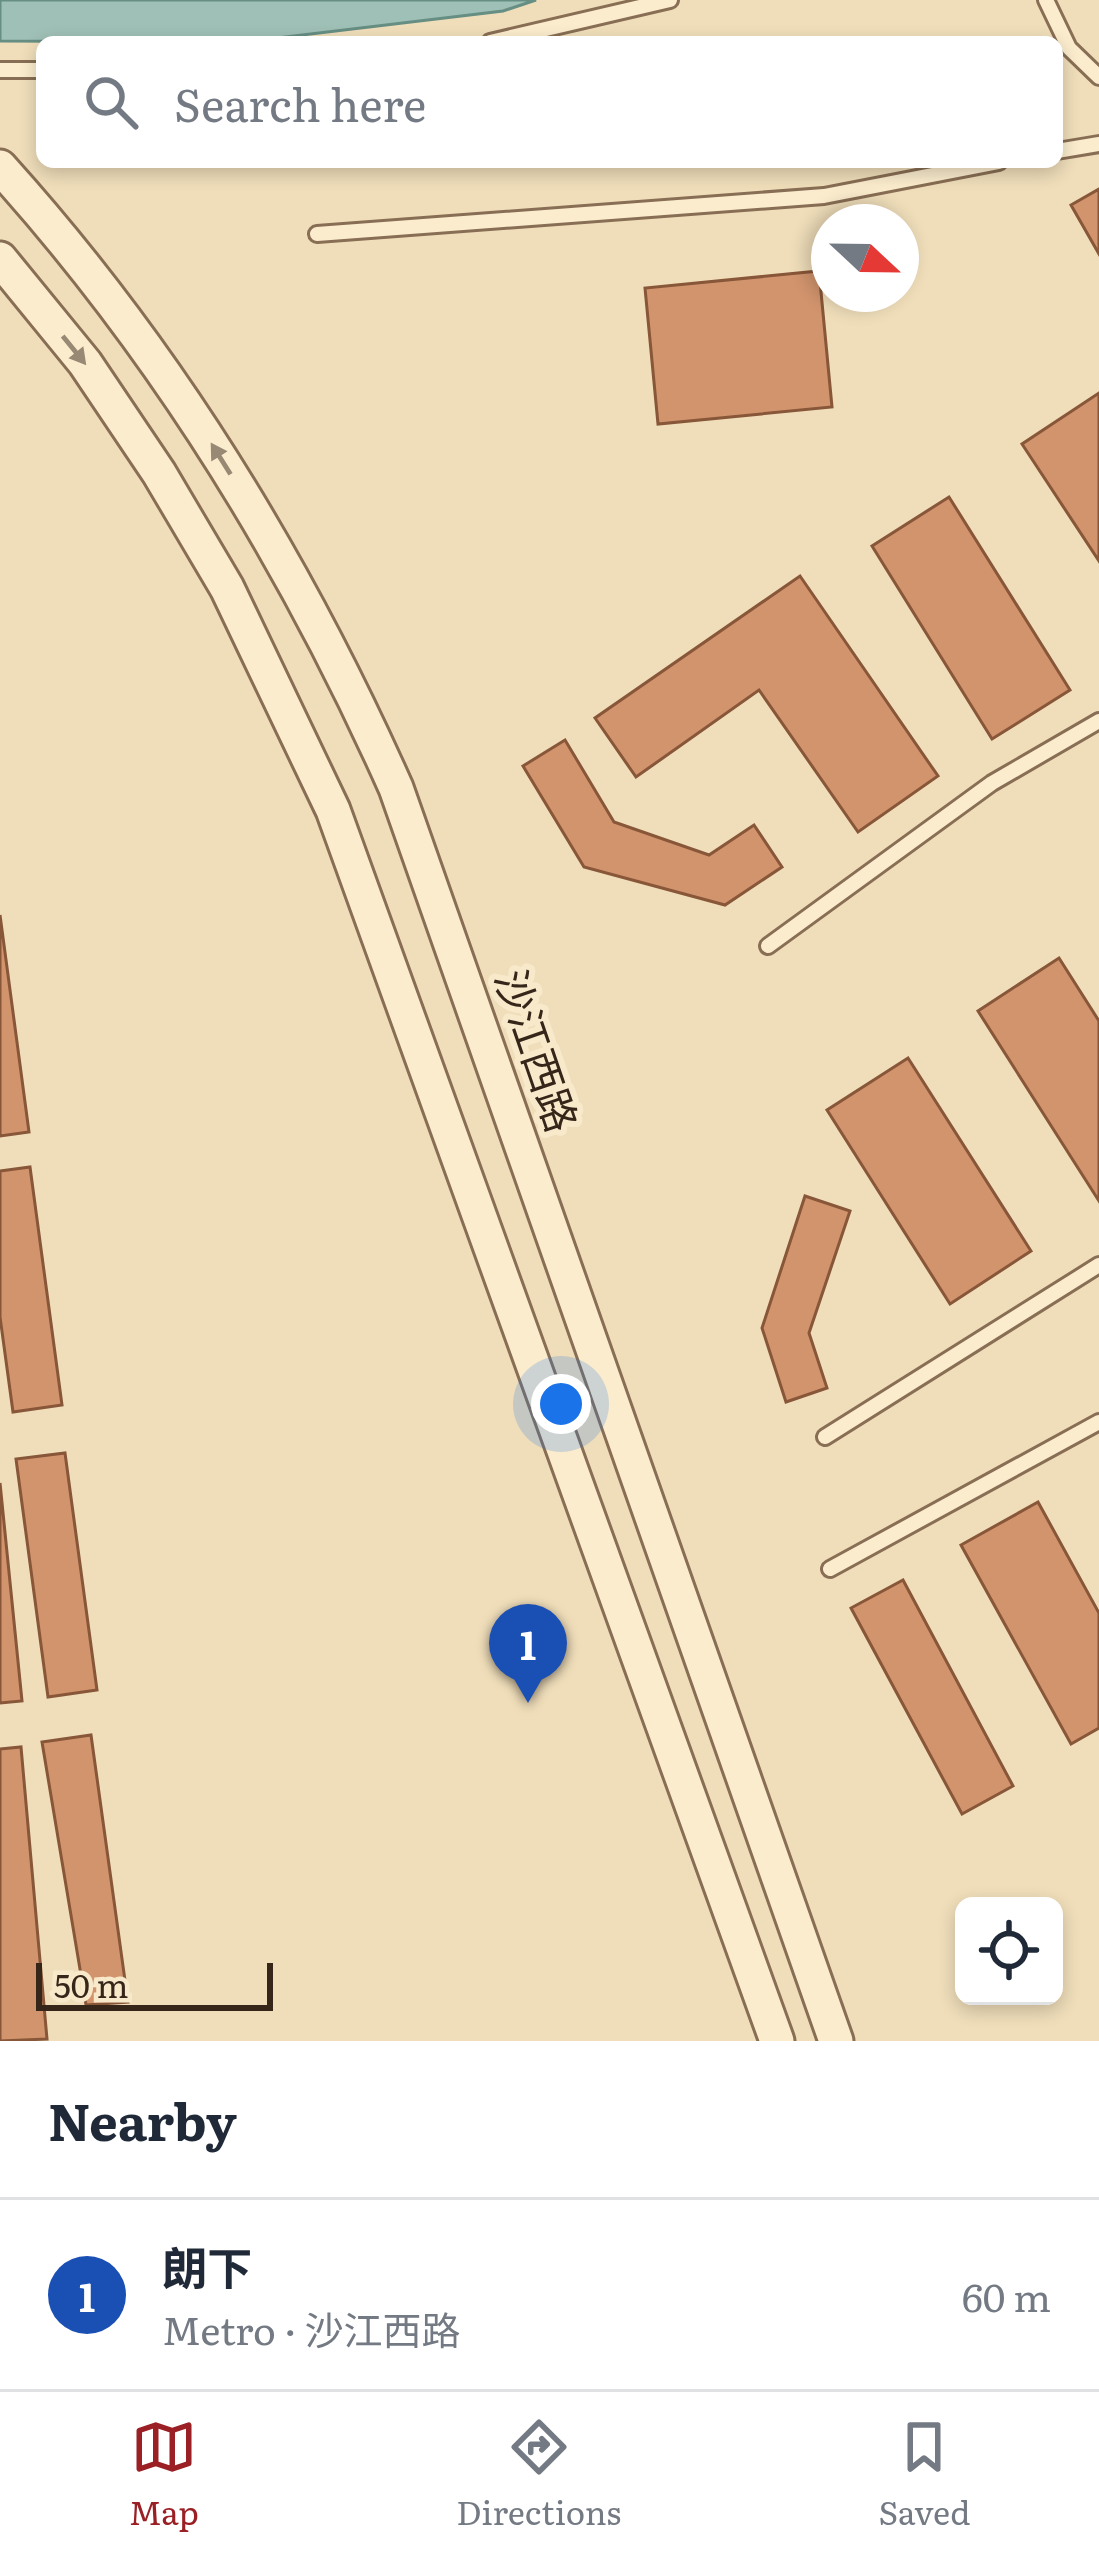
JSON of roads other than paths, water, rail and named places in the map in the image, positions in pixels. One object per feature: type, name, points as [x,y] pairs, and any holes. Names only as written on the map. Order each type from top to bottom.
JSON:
[{"type":"street","name":"沙江西路","points":[[0,167],[132,326],[283,559],[343,669],[396,788],[836,2041]]},
{"type":"street","points":[[0,259],[85,363],[159,473],[227,588],[333,810],[777,2041]]},
{"type":"lane","points":[[516,36],[670,0]]},
{"type":"lane","points":[[1046,0],[1069,48],[1099,76]]},
{"type":"lane","points":[[0,70],[36,70]]},
{"type":"lane","points":[[1063,150],[1099,144]]},
{"type":"lane","points":[[317,234],[824,196],[968,168]]},
{"type":"lane","points":[[768,946],[992,783],[1099,721]]},
{"type":"lane","points":[[825,1437],[1099,1265]]},
{"type":"lane","points":[[830,1570],[1099,1422]]},
{"type":"water","points":[[0,0],[536,0],[503,11],[294,36],[36,36],[36,41],[0,41]]},
{"type":"place","name":"朗下","points":[[528,1703]]}]
